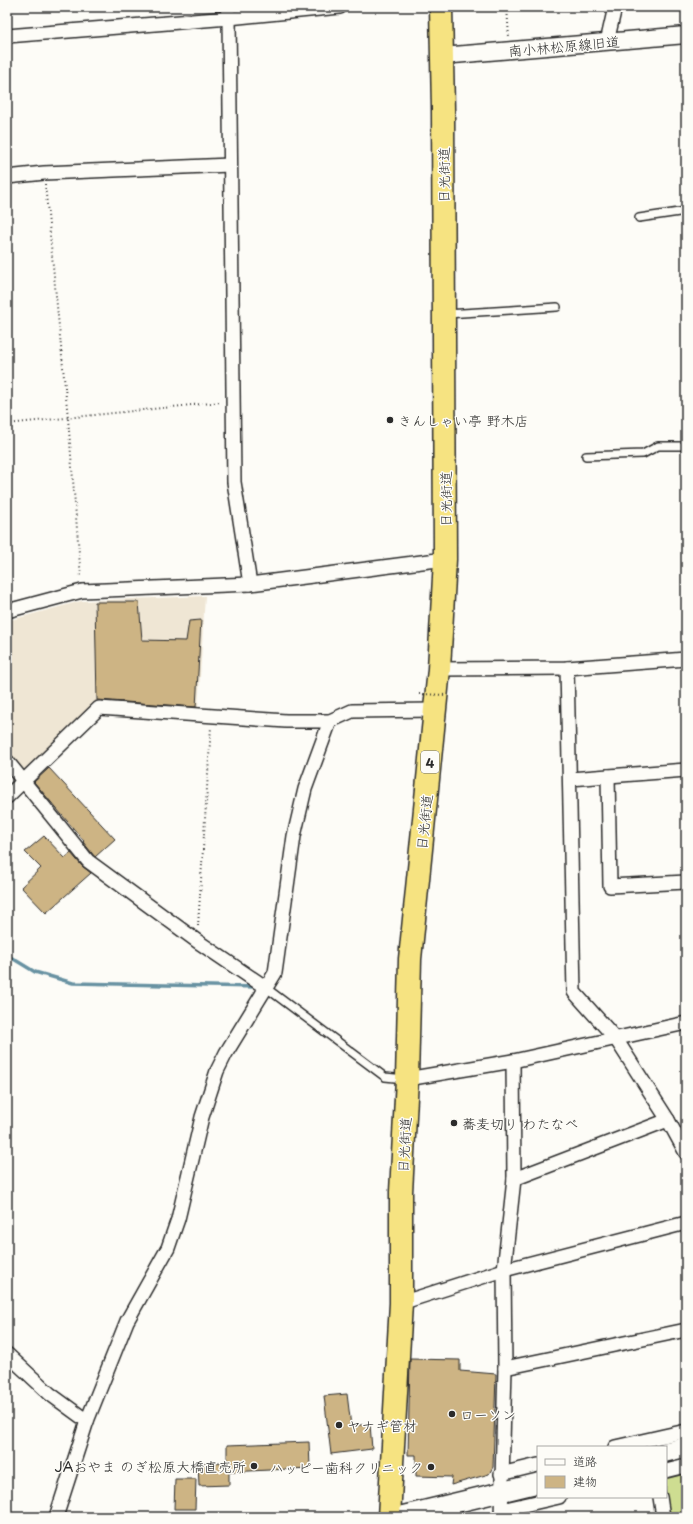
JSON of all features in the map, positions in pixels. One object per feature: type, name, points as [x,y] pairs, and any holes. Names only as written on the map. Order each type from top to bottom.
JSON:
[{"type":"highway","name":"日光街道","points":[[389,1517],[401,1303],[401,1192],[407,1079],[410,959],[441,703],[439,669],[445,559],[441,7]]},
{"type":"main road","points":[[667,1452],[686,1447]]},
{"type":"main road","points":[[397,1517],[501,1483],[537,1483]]},
{"type":"street","points":[[7,36],[228,12],[340,7]]},
{"type":"street","points":[[607,42],[615,7]]},
{"type":"street","points":[[228,12],[234,482],[250,584]]},
{"type":"street","name":"南小林松原線旧道","points":[[442,56],[686,35]]},
{"type":"street","points":[[7,177],[44,173],[230,165]]},
{"type":"street","points":[[7,611],[82,591],[250,584],[445,559]]},
{"type":"street","points":[[439,669],[567,668],[686,659]]},
{"type":"street","points":[[567,668],[574,992],[616,1039],[668,1120],[686,1153]]},
{"type":"street","points":[[7,797],[99,708],[286,721],[330,721],[352,711],[441,703]]},
{"type":"street","points":[[56,1517],[87,1421],[127,1321],[168,1248],[178,1219],[202,1117],[217,1071],[226,1053],[274,973],[294,836],[305,788],[330,721]]},
{"type":"street","points":[[7,761],[88,861],[197,941],[265,987]]},
{"type":"street","points":[[570,779],[686,770]]},
{"type":"street","points":[[608,776],[610,886],[686,882]]},
{"type":"street","points":[[407,1079],[513,1062],[686,1023]]},
{"type":"street","points":[[513,1062],[514,1179],[504,1270],[505,1368],[501,1483],[502,1514],[556,1498]]},
{"type":"street","points":[[514,1179],[668,1120]]},
{"type":"street","points":[[401,1303],[504,1270],[686,1223]]},
{"type":"street","points":[[505,1368],[686,1330]]},
{"type":"street","points":[[7,1354],[50,1394],[87,1421]]},
{"type":"street","points":[[619,1446],[686,1431]]},
{"type":"street","points":[[501,1483],[537,1465]]},
{"type":"street","points":[[667,1471],[686,1466]]},
{"type":"street","points":[[660,1498],[664,1517]]},
{"type":"lane","points":[[639,218],[686,211]]},
{"type":"lane","points":[[444,314],[557,307]]},
{"type":"lane","points":[[586,456],[643,454],[658,446],[686,446]]},
{"type":"lane","points":[[265,987],[385,1077],[407,1079]]},
{"type":"path","points":[[507,7],[510,50]]},
{"type":"path","points":[[44,173],[68,418],[82,591]]},
{"type":"path","points":[[7,424],[234,400]]},
{"type":"path","points":[[419,694],[441,703]]},
{"type":"path","points":[[197,941],[212,716]]},
{"type":"shaded area","points":[[205,596],[198,710],[94,708],[23,776],[7,756],[7,621],[81,601]]},
{"type":"green space","points":[[686,1471],[686,1517],[668,1517],[666,1498],[667,1475]]},
{"type":"building","points":[[95,602],[139,602],[142,640],[186,641],[189,621],[201,620],[196,707],[97,700]]},
{"type":"building","points":[[49,768],[115,839],[95,857],[83,842],[84,841],[34,782]]},
{"type":"building","points":[[44,836],[65,858],[71,853],[82,866],[91,873],[46,913],[21,887],[41,868],[25,852]]},
{"type":"building","name":"ローソン","points":[[410,1359],[460,1360],[460,1371],[496,1374],[493,1467],[489,1474],[451,1485],[452,1477],[416,1476],[416,1455],[408,1455]]},
{"type":"building","name":"ヤナギ管材","points":[[347,1394],[351,1426],[370,1424],[372,1449],[331,1454],[324,1396]]},
{"type":"building","name":"JAおやま のぎ松原大橋直売所","points":[[309,1442],[310,1468],[229,1472],[229,1485],[199,1486],[198,1463],[227,1462],[227,1445]]},
{"type":"building","points":[[175,1479],[196,1479],[195,1509],[174,1509]]},
{"type":"waterway","points":[[7,955],[35,972],[73,983],[257,987]]},
{"type":"place","name":"きんしゃい亭 野木店","points":[[390,420]]},
{"type":"place","name":"蕎麦切り わたなべ","points":[[454,1123]]},
{"type":"place","name":"ローソン","points":[[452,1414]]},
{"type":"place","name":"ヤナギ管材","points":[[339,1425]]},
{"type":"place","name":"JAおやま のぎ松原大橋直売所","points":[[254,1466]]},
{"type":"place","name":"ハッピー歯科クリニック","points":[[431,1467]]}]
